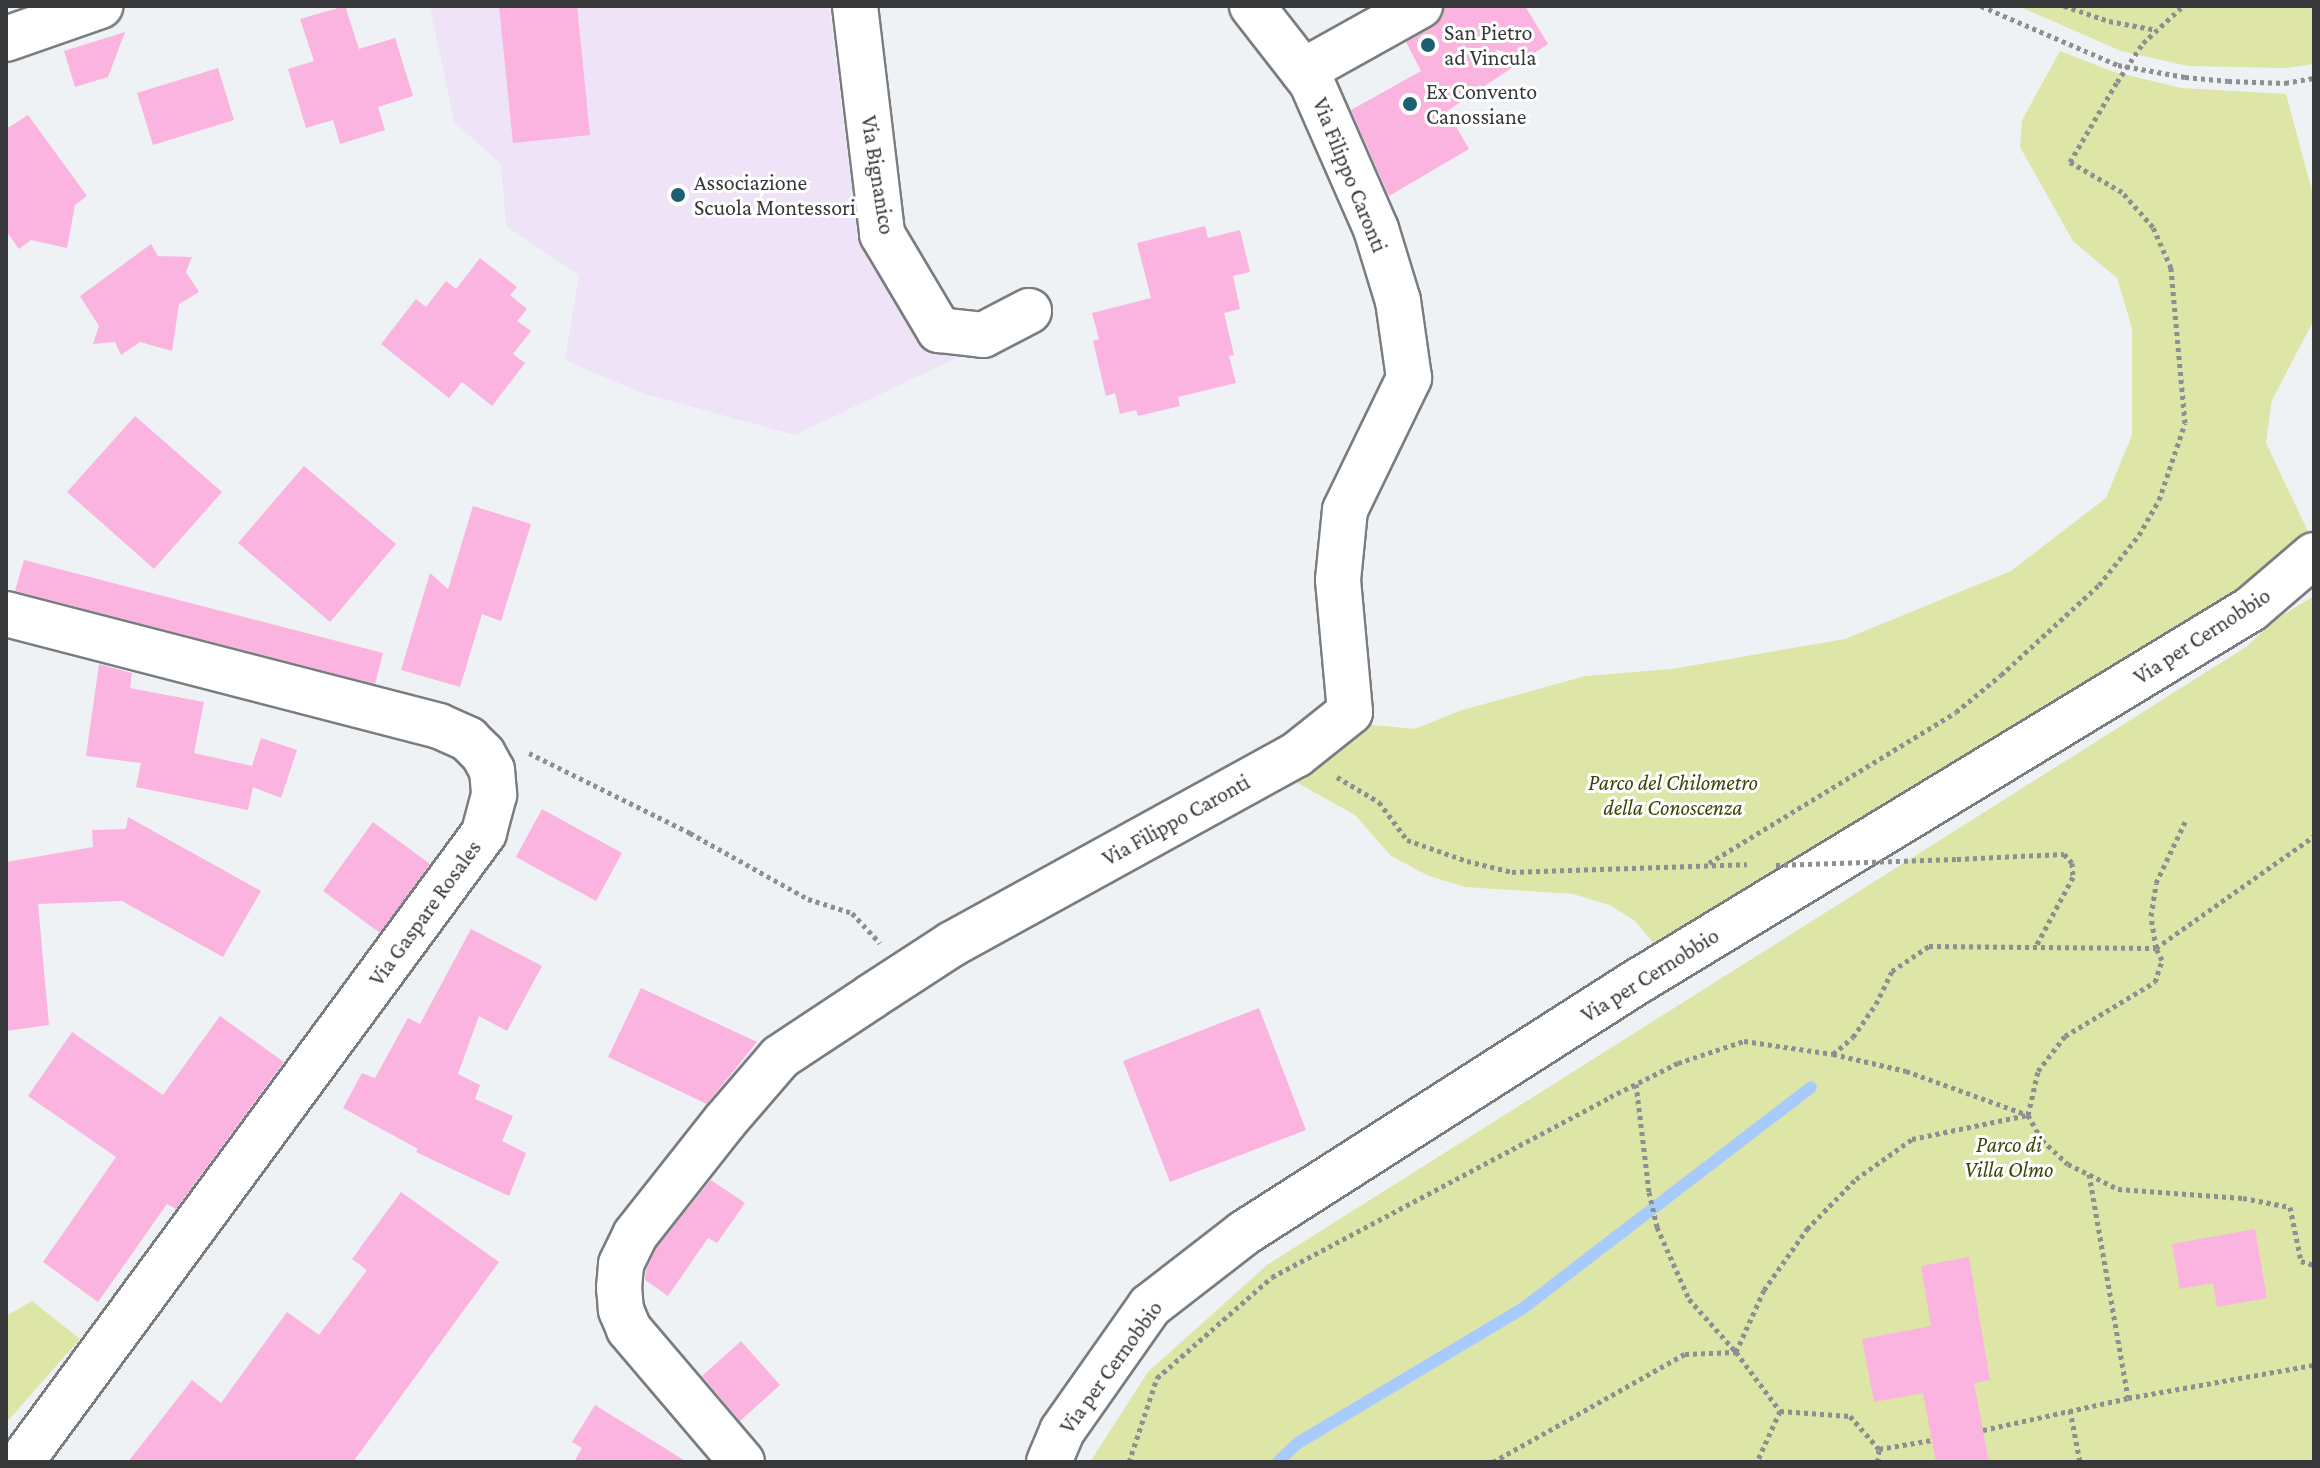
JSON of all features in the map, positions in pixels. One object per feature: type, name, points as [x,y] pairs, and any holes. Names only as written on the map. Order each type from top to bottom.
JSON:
[{"type":"street","points":[[6,39],[100,6]]},
{"type":"street","name":"Via Bignanico","points":[[855,6],[882,234],[939,330],[983,335],[1029,311]]},
{"type":"street","name":"Via Filippo Caronti","points":[[742,1462],[629,1329],[619,1288],[621,1264],[635,1235],[780,1057],[952,944],[1304,748],[1350,712],[1338,580],[1345,510],[1409,378],[1398,301],[1376,229],[1312,83],[1252,6]]},
{"type":"street","points":[[1303,71],[1420,6]]},
{"type":"street","name":"Via per Cernobbio","points":[[1049,1462],[1062,1431],[1150,1306],[1244,1233],[1640,980],[2251,609],[2314,555]]},
{"type":"street","points":[[6,614],[439,726],[468,739],[492,770]]},
{"type":"street","name":"Via Gaspare Rosales","points":[[21,1462],[484,833],[492,810],[492,770]]},
{"type":"path","points":[[1981,6],[2118,65],[2228,81],[2285,83],[2314,78]]},
{"type":"path","points":[[2064,6],[2109,21],[2157,30]]},
{"type":"path","points":[[1304,748],[1314,761],[1379,802],[1407,840],[1467,861],[1512,872],[1665,869],[1709,863],[1956,712],[2001,675],[2099,585],[2139,535],[2159,500],[2185,423],[2171,268],[2153,227],[2122,192],[2070,162],[2143,43],[2183,6]]},
{"type":"path","points":[[492,770],[503,740],[690,833],[808,899],[852,913],[880,943],[903,976]]},
{"type":"path","points":[[2028,1115],[2038,1071],[2065,1036],[2155,982],[2162,960],[2156,948],[2151,916],[2156,883],[2185,822]]},
{"type":"path","points":[[1833,1054],[1853,1037],[1876,1004],[1892,971],[1929,946],[2156,948],[2314,836]]},
{"type":"path","points":[[1776,865],[2064,854],[2072,863],[2073,877],[2036,946]]},
{"type":"path","points":[[1129,1462],[1157,1378],[1272,1277],[1636,1084],[1678,1063],[1744,1041],[1833,1054],[1906,1071],[2028,1115],[2042,1140],[2068,1164],[2118,1189],[2243,1198],[2290,1207],[2301,1261],[2314,1265]]},
{"type":"path","points":[[1636,1084],[1649,1192],[1657,1227],[1689,1299],[1736,1352],[1780,1411],[1850,1416],[1879,1449],[1878,1462]]},
{"type":"path","points":[[1736,1352],[1764,1290],[1807,1229],[1856,1179],[1912,1139],[2028,1115]]},
{"type":"path","points":[[2089,1174],[2128,1398]]},
{"type":"path","points":[[1493,1462],[1685,1354],[1736,1352]]},
{"type":"path","points":[[1983,1430],[2128,1398],[2314,1365]]},
{"type":"path","points":[[2070,1410],[2080,1462]]},
{"type":"path","points":[[1757,1462],[1780,1411]]},
{"type":"path","points":[[1879,1449],[1932,1440]]},
{"type":"shaded area","name":"Associazione Scuola Montessori","points":[[430,6],[829,6],[858,240],[925,346],[958,357],[795,435],[642,393],[565,360],[579,275],[506,226],[501,164],[454,122]]},
{"type":"green space","points":[[2018,6],[2314,6],[2314,64],[2286,68],[2188,66],[2121,51]]},
{"type":"green space","name":"Parco del Chilometro della Conoscenza","points":[[2060,51],[2114,72],[2182,88],[2286,94],[2314,198],[2314,320],[2272,400],[2266,443],[2312,540],[2244,597],[1659,950],[1635,921],[1610,905],[1573,894],[1465,887],[1429,876],[1391,856],[1355,815],[1287,777],[1363,724],[1415,729],[1459,711],[1585,676],[1672,669],[1845,639],[2011,571],[2106,498],[2132,435],[2132,328],[2117,278],[2073,241],[2020,147],[2022,120]]},
{"type":"green space","name":"Parco di Villa Olmo","points":[[2314,596],[2314,1462],[1090,1462],[1148,1372],[1267,1265],[2246,647],[2276,619]]},
{"type":"green space","points":[[32,1301],[80,1339],[6,1423],[6,1316]]},
{"type":"building","points":[[345,6],[359,49],[395,38],[413,96],[378,107],[385,130],[340,144],[333,120],[306,128],[288,69],[314,61],[300,19]]},
{"type":"building","points":[[499,6],[577,6],[590,135],[513,143]]},
{"type":"building","name":"Ex Convento Canossiane","points":[[1445,6],[1525,6],[1548,44],[1447,111],[1469,149],[1389,196],[1351,110],[1421,71],[1406,42],[1433,27],[1442,18]]},
{"type":"building","points":[[125,32],[108,77],[75,87],[64,51]]},
{"type":"building","points":[[218,68],[234,120],[153,145],[137,93]]},
{"type":"building","points":[[28,115],[87,196],[75,205],[67,248],[31,240],[19,249],[6,231],[6,129]]},
{"type":"building","points":[[1205,226],[1208,238],[1240,230],[1250,272],[1233,276],[1240,309],[1224,313],[1234,355],[1229,356],[1236,383],[1178,397],[1180,406],[1138,416],[1136,410],[1120,414],[1115,393],[1106,396],[1093,341],[1099,339],[1092,313],[1151,298],[1137,243]]},
{"type":"building","points":[[151,244],[158,256],[192,257],[186,272],[199,292],[179,304],[172,351],[140,342],[121,355],[115,342],[93,344],[99,326],[80,296]]},
{"type":"building","points":[[480,258],[517,287],[510,295],[527,309],[517,321],[531,331],[513,354],[525,363],[492,406],[462,382],[449,398],[381,344],[416,299],[426,307],[446,281],[456,289]]},
{"type":"building","points":[[135,416],[222,492],[154,569],[67,492]]},
{"type":"building","points":[[304,466],[396,544],[330,622],[238,543]]},
{"type":"building","points":[[473,506],[531,524],[501,621],[482,614],[460,687],[401,670],[430,573],[448,589]]},
{"type":"building","points":[[24,560],[383,653],[375,684],[15,591]]},
{"type":"building","points":[[99,664],[132,673],[130,688],[204,702],[194,753],[252,766],[261,738],[297,750],[281,798],[253,787],[248,810],[136,787],[141,763],[86,756]]},
{"type":"building","points":[[542,809],[622,853],[596,901],[516,857]]},
{"type":"building","points":[[128,817],[261,891],[223,957],[122,901],[38,904],[49,1025],[6,1031],[6,862],[93,847],[92,830],[126,829]]},
{"type":"building","points":[[373,822],[430,864],[380,933],[323,891]]},
{"type":"building","points":[[471,929],[542,966],[507,1031],[479,1016],[458,1074],[480,1085],[475,1099],[513,1116],[502,1141],[526,1153],[509,1196],[416,1152],[418,1149],[343,1108],[362,1073],[375,1078],[408,1018],[420,1024]]},
{"type":"building","points":[[641,988],[757,1042],[707,1104],[608,1057]]},
{"type":"building","points":[[1259,1008],[1306,1130],[1170,1182],[1123,1061]]},
{"type":"building","points":[[220,1016],[284,1062],[176,1209],[167,1204],[98,1302],[43,1262],[116,1157],[28,1096],[72,1032],[163,1095]]},
{"type":"building","points":[[711,1180],[745,1203],[717,1243],[708,1238],[668,1296],[645,1280],[646,1271],[656,1248]]},
{"type":"building","points":[[401,1192],[499,1262],[353,1462],[128,1462],[192,1380],[221,1403],[287,1312],[319,1335],[367,1270],[352,1259]]},
{"type":"building","points":[[2255,1229],[2267,1298],[2217,1307],[2213,1283],[2180,1289],[2172,1244]]},
{"type":"building","points":[[1969,1257],[1990,1380],[1974,1383],[1989,1462],[1936,1462],[1923,1393],[1874,1402],[1862,1339],[1931,1326],[1921,1266]]},
{"type":"building","points":[[741,1341],[780,1385],[740,1421],[702,1376]]},
{"type":"building","points":[[595,1405],[687,1462],[574,1462],[582,1448],[572,1442]]},
{"type":"waterway","points":[[1278,1462],[1298,1443],[1522,1309],[1811,1087]]},
{"type":"place","name":"San Pietro ad Vincula","points":[[1428,45]]},
{"type":"place","name":"Ex Convento Canossiane","points":[[1410,104]]},
{"type":"place","name":"Associazione Scuola Montessori","points":[[678,195]]}]
